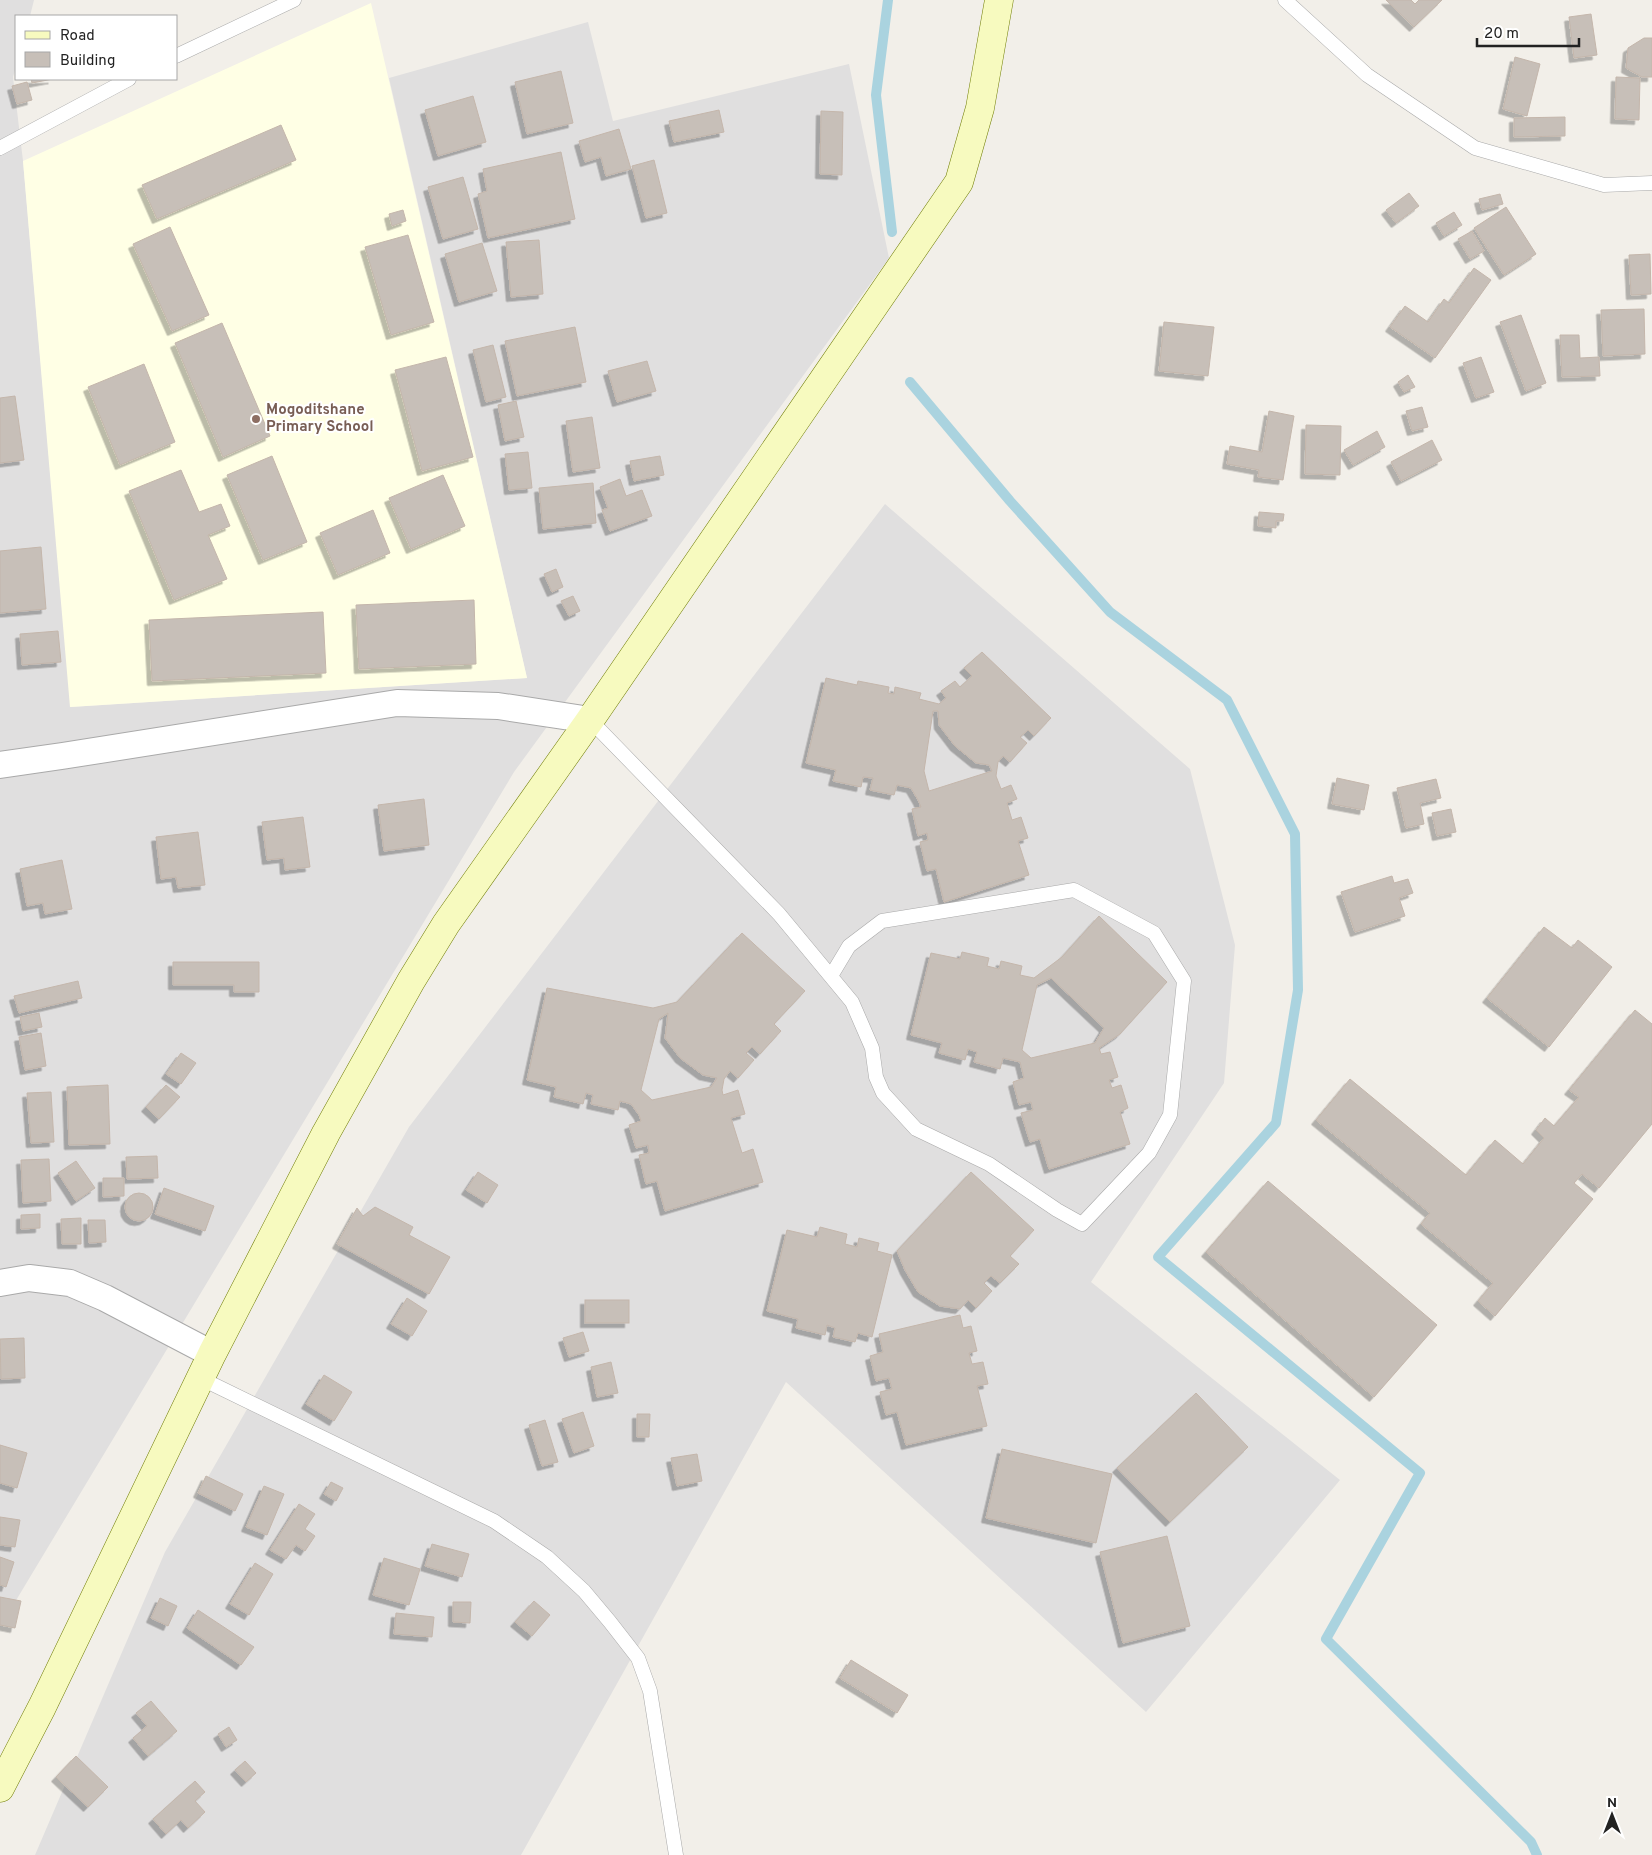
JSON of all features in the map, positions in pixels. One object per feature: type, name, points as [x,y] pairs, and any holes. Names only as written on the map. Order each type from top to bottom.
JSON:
[{"type":"street","points":[[0,1788],[47,1698],[206,1366],[326,1133],[411,982],[446,924],[590,720],[959,182],[980,108],[999,0]]},
{"type":"street","points":[[0,765],[397,703],[498,706],[590,720]]},
{"type":"street","points":[[0,1283],[29,1278],[70,1284],[105,1298],[206,1366]]},
{"type":"lane","points":[[178,55],[294,0]]},
{"type":"lane","points":[[1284,0],[1367,75],[1475,148],[1604,185],[1652,183]]},
{"type":"lane","points":[[0,148],[127,80]]},
{"type":"lane","points":[[590,720],[779,914],[852,1002],[872,1048],[876,1077],[883,1094],[916,1128],[989,1164],[1082,1224],[1150,1153],[1170,1115],[1184,982],[1154,933],[1074,890],[882,921],[849,946],[831,976]]},
{"type":"lane","points":[[206,1366],[494,1521],[547,1557],[584,1591],[638,1658],[650,1691],[676,1855]]},
{"type":"shaded area","points":[[0,0],[34,0],[30,15],[15,15],[15,70],[13,77],[23,161],[71,707],[527,678],[389,78],[588,22],[613,121],[849,64],[889,258],[514,772],[0,1627]]},
{"type":"shaded area","name":"Mogoditshane Primary School","points":[[371,3],[527,678],[70,707],[23,161]]},
{"type":"shaded area","points":[[885,504],[1190,769],[1235,945],[1224,1083],[1091,1282],[1340,1480],[1146,1712],[786,1382],[521,1855],[35,1855],[165,1552],[409,1127]]},
{"type":"building","points":[[1386,0],[1411,0],[1415,4],[1419,0],[1442,0],[1414,27]]},
{"type":"building","points":[[1591,14],[1597,55],[1574,58],[1569,17]]},
{"type":"building","points":[[1644,38],[1652,38],[1652,77],[1642,77],[1626,68],[1628,48]]},
{"type":"building","points":[[1515,57],[1540,64],[1527,116],[1503,109]]},
{"type":"building","points":[[561,71],[573,123],[527,134],[515,82]]},
{"type":"building","points":[[1616,77],[1640,78],[1639,120],[1615,119]]},
{"type":"building","points":[[31,80],[48,80],[32,83]]},
{"type":"building","points":[[27,82],[32,100],[17,104],[12,86]]},
{"type":"building","points":[[473,96],[486,142],[438,156],[425,110]]},
{"type":"building","points":[[719,110],[724,132],[674,142],[669,121]]},
{"type":"building","points":[[821,111],[843,112],[842,175],[820,174]]},
{"type":"building","points":[[1565,117],[1565,136],[1514,137],[1514,118]]},
{"type":"building","points":[[281,125],[296,160],[157,219],[142,185]]},
{"type":"building","points":[[619,129],[631,169],[606,176],[601,157],[585,162],[579,141]]},
{"type":"building","points":[[561,152],[575,219],[488,238],[478,194],[487,191],[483,169]]},
{"type":"building","points":[[654,160],[667,213],[646,218],[632,166]]},
{"type":"building","points":[[463,177],[478,229],[443,239],[428,187]]},
{"type":"building","points":[[1409,193],[1419,206],[1396,223],[1386,210]]},
{"type":"building","points":[[1500,194],[1503,204],[1482,210],[1479,199]]},
{"type":"building","points":[[1506,207],[1536,254],[1504,275],[1474,228]]},
{"type":"building","points":[[403,210],[406,221],[392,226],[389,214]]},
{"type":"building","points":[[1454,212],[1462,225],[1444,236],[1436,223]]},
{"type":"building","points":[[170,227],[209,315],[172,331],[133,244]]},
{"type":"building","points":[[1472,231],[1484,251],[1470,259],[1458,239]]},
{"type":"building","points":[[408,235],[434,322],[391,335],[365,247]]},
{"type":"building","points":[[539,240],[543,294],[511,297],[506,242]]},
{"type":"building","points":[[482,243],[497,291],[459,302],[445,254]]},
{"type":"building","points":[[1650,254],[1651,294],[1631,295],[1629,255]]},
{"type":"building","points":[[1474,268],[1491,280],[1435,358],[1390,327],[1405,306],[1428,322],[1444,299],[1449,303]]},
{"type":"building","points":[[1644,309],[1645,354],[1603,356],[1601,310]]},
{"type":"building","points":[[1521,315],[1546,383],[1526,391],[1500,322]]},
{"type":"building","points":[[1164,322],[1214,327],[1208,376],[1159,371]]},
{"type":"building","points":[[222,323],[270,436],[223,457],[175,343]]},
{"type":"building","points":[[575,327],[586,382],[517,396],[505,341]]},
{"type":"building","points":[[1560,335],[1579,335],[1580,358],[1599,357],[1600,376],[1562,377]]},
{"type":"building","points":[[493,345],[506,397],[486,402],[473,350]]},
{"type":"building","points":[[446,357],[473,457],[422,471],[395,370]]},
{"type":"building","points":[[1481,357],[1494,392],[1476,398],[1463,363]]},
{"type":"building","points":[[647,361],[656,391],[617,402],[608,371]]},
{"type":"building","points":[[144,364],[175,442],[120,465],[88,387]]},
{"type":"building","points":[[1408,375],[1415,387],[1404,392],[1398,382]]},
{"type":"building","points":[[15,396],[24,460],[0,463],[0,398]]},
{"type":"building","points":[[516,401],[524,437],[505,441],[498,405]]},
{"type":"building","points":[[1422,407],[1428,427],[1412,431],[1406,411]]},
{"type":"building","points":[[1269,411],[1294,416],[1283,480],[1258,477],[1259,470],[1227,464],[1230,446],[1262,452]]},
{"type":"building","points":[[592,417],[600,468],[573,472],[566,421]]},
{"type":"building","points":[[1306,425],[1341,426],[1340,475],[1305,474]]},
{"type":"building","points":[[1377,431],[1385,447],[1353,465],[1344,450]]},
{"type":"building","points":[[1432,440],[1442,460],[1401,481],[1391,462]]},
{"type":"building","points":[[528,452],[532,488],[509,490],[505,454]]},
{"type":"building","points":[[272,456],[307,542],[263,560],[227,475]]},
{"type":"building","points":[[660,456],[664,475],[634,481],[630,461]]},
{"type":"building","points":[[181,470],[199,512],[221,504],[230,526],[208,535],[227,579],[174,600],[129,491]]},
{"type":"building","points":[[443,475],[465,526],[411,549],[389,498]]},
{"type":"building","points":[[620,479],[626,496],[642,490],[652,516],[610,531],[602,510],[608,508],[600,487]]},
{"type":"building","points":[[593,483],[596,523],[543,529],[539,488]]},
{"type":"building","points":[[373,510],[390,553],[338,575],[320,533]]},
{"type":"building","points":[[1259,512],[1284,514],[1283,521],[1276,521],[1276,528],[1258,526]]},
{"type":"building","points":[[41,547],[46,609],[0,613],[0,551]]},
{"type":"building","points":[[556,569],[563,587],[552,592],[544,574]]},
{"type":"building","points":[[573,596],[580,611],[569,616],[561,601]]},
{"type":"building","points":[[474,600],[476,664],[359,669],[356,605]]},
{"type":"building","points":[[323,612],[326,673],[152,681],[149,620]]},
{"type":"building","points":[[58,631],[61,662],[22,665],[20,634]]},
{"type":"building","points":[[982,652],[1051,718],[1034,736],[1028,730],[1020,737],[1027,743],[1010,762],[1003,756],[998,762],[996,776],[1001,789],[1011,785],[1017,799],[1007,803],[1012,820],[1021,817],[1028,838],[1018,841],[1029,875],[944,902],[936,869],[927,871],[920,842],[928,840],[927,833],[918,836],[912,809],[921,807],[911,788],[897,785],[894,795],[870,790],[873,778],[863,777],[861,787],[833,781],[836,770],[806,763],[826,678],[857,685],[858,681],[889,687],[888,693],[894,694],[895,687],[921,693],[919,699],[939,704],[946,698],[941,691],[955,681],[960,687],[972,676],[964,668]],"holes":[[[933,711],[938,711],[939,725],[955,746],[976,763],[989,765],[992,771],[929,791],[924,771]]]},
{"type":"building","points":[[1337,778],[1369,785],[1364,810],[1332,804]]},
{"type":"building","points":[[1436,779],[1441,798],[1420,803],[1424,824],[1406,828],[1397,788]]},
{"type":"building","points":[[424,799],[429,845],[384,851],[378,805]]},
{"type":"building","points":[[1451,809],[1456,832],[1437,836],[1432,813]]},
{"type":"building","points":[[303,817],[310,867],[285,870],[284,858],[267,860],[262,822]]},
{"type":"building","points":[[198,832],[205,885],[178,888],[176,877],[161,879],[156,837]]},
{"type":"building","points":[[62,860],[72,909],[45,914],[43,903],[27,906],[20,869]]},
{"type":"building","points":[[1392,876],[1394,883],[1408,879],[1413,893],[1399,898],[1405,916],[1355,932],[1341,892]]},
{"type":"building","points":[[1099,916],[1167,982],[1120,1034],[1099,1048],[1101,1054],[1110,1052],[1118,1077],[1109,1080],[1112,1088],[1121,1085],[1128,1108],[1120,1112],[1130,1144],[1049,1169],[1040,1139],[1030,1142],[1021,1113],[1033,1110],[1031,1102],[1019,1105],[1013,1082],[1024,1078],[1020,1062],[1003,1058],[1000,1069],[974,1062],[977,1052],[968,1049],[965,1060],[939,1053],[942,1043],[911,1035],[931,953],[960,959],[962,952],[989,958],[987,966],[999,969],[1001,961],[1022,966],[1020,975],[1034,978],[1062,957]],"holes":[[[1051,978],[1104,1028],[1095,1043],[1031,1058],[1022,1050],[1037,985]]]},
{"type":"building","points":[[1544,927],[1572,948],[1578,940],[1612,967],[1549,1047],[1487,998]]},
{"type":"building","points":[[742,933],[805,991],[774,1024],[781,1031],[760,1054],[752,1047],[746,1053],[754,1060],[738,1078],[730,1071],[724,1079],[723,1095],[738,1090],[745,1114],[731,1118],[742,1153],[753,1149],[763,1182],[665,1211],[657,1181],[646,1184],[639,1155],[649,1153],[648,1145],[636,1148],[629,1125],[641,1121],[631,1104],[620,1101],[618,1110],[591,1104],[593,1095],[586,1093],[583,1104],[554,1097],[556,1087],[527,1080],[547,988],[653,1008],[677,1002]],"holes":[[[668,1013],[665,1038],[680,1058],[703,1075],[717,1078],[711,1087],[652,1100],[641,1090],[659,1019]]]},
{"type":"building","points":[[173,962],[259,962],[259,992],[234,992],[234,985],[173,985]]},
{"type":"building","points":[[78,981],[82,998],[19,1013],[14,996]]},
{"type":"building","points":[[1635,1010],[1652,1024],[1652,1124],[1599,1188],[1582,1174],[1574,1183],[1593,1199],[1495,1316],[1478,1301],[1493,1283],[1421,1224],[1430,1213],[1316,1120],[1350,1079],[1466,1175],[1495,1140],[1523,1164],[1544,1138],[1536,1130],[1545,1118],[1554,1126],[1579,1097],[1569,1090]]},
{"type":"building","points":[[39,1013],[42,1027],[23,1031],[20,1017]]},
{"type":"building","points":[[41,1033],[46,1066],[25,1070],[19,1037]]},
{"type":"building","points":[[181,1053],[196,1063],[181,1084],[166,1074]]},
{"type":"building","points":[[108,1085],[110,1144],[69,1145],[67,1087]]},
{"type":"building","points":[[166,1085],[180,1097],[159,1119],[146,1107]]},
{"type":"building","points":[[51,1092],[54,1142],[31,1143],[27,1093]]},
{"type":"building","points":[[157,1156],[158,1178],[127,1179],[126,1157]]},
{"type":"building","points":[[49,1159],[51,1201],[23,1203],[21,1160]]},
{"type":"building","points":[[76,1161],[95,1188],[76,1201],[58,1173]]},
{"type":"building","points":[[478,1172],[498,1185],[487,1203],[466,1190]]},
{"type":"building","points":[[971,1172],[1034,1230],[1010,1256],[1019,1264],[1000,1283],[991,1276],[984,1283],[992,1291],[976,1308],[968,1300],[960,1309],[940,1306],[918,1292],[905,1270],[897,1251]]},
{"type":"building","points":[[103,1178],[124,1178],[124,1196],[103,1197]]},
{"type":"building","points":[[1268,1181],[1437,1325],[1374,1397],[1206,1252]]},
{"type":"building","points":[[164,1188],[214,1206],[205,1231],[155,1214]]},
{"type":"building","points":[[139,1193],[149,1197],[153,1207],[149,1217],[139,1221],[129,1217],[125,1207],[129,1197]]},
{"type":"building","points":[[375,1207],[413,1227],[409,1235],[450,1257],[429,1294],[337,1244],[357,1208],[363,1216]]},
{"type":"building","points":[[40,1214],[40,1228],[21,1229],[21,1215]]},
{"type":"building","points":[[81,1218],[81,1244],[62,1244],[61,1219]]},
{"type":"building","points":[[88,1220],[105,1220],[106,1242],[89,1243]]},
{"type":"building","points":[[820,1227],[847,1234],[845,1244],[857,1247],[859,1238],[879,1243],[877,1251],[892,1255],[872,1337],[858,1333],[855,1342],[833,1337],[835,1328],[827,1325],[825,1335],[796,1328],[798,1319],[767,1311],[787,1230],[817,1237]]},
{"type":"building","points":[[407,1298],[427,1311],[412,1336],[391,1324]]},
{"type":"building","points":[[585,1300],[629,1300],[629,1323],[585,1323]]},
{"type":"building","points":[[960,1315],[963,1328],[971,1326],[977,1351],[969,1353],[972,1364],[983,1362],[988,1384],[977,1386],[987,1426],[906,1445],[897,1412],[886,1415],[880,1392],[892,1389],[889,1378],[876,1381],[870,1356],[883,1352],[879,1334]]},
{"type":"building","points":[[583,1332],[589,1351],[569,1357],[563,1338]]},
{"type":"building","points":[[24,1338],[25,1378],[1,1379],[0,1339]]},
{"type":"building","points":[[611,1362],[618,1393],[597,1397],[591,1367]]},
{"type":"building","points":[[324,1375],[352,1392],[334,1421],[306,1404]]},
{"type":"building","points":[[1196,1393],[1248,1447],[1170,1522],[1117,1468]]},
{"type":"building","points":[[583,1412],[594,1446],[574,1453],[562,1419]]},
{"type":"building","points":[[637,1414],[650,1414],[649,1437],[637,1437]]},
{"type":"building","points":[[545,1420],[558,1462],[542,1466],[529,1425]]},
{"type":"building","points":[[0,1445],[27,1453],[17,1488],[0,1483]]},
{"type":"building","points":[[1002,1449],[1112,1474],[1096,1543],[986,1518]]},
{"type":"building","points":[[697,1454],[702,1481],[677,1486],[671,1458]]},
{"type":"building","points":[[206,1476],[243,1494],[235,1511],[198,1493]]},
{"type":"building","points":[[331,1482],[343,1488],[336,1501],[324,1494]]},
{"type":"building","points":[[264,1486],[284,1494],[267,1535],[246,1527]]},
{"type":"building","points":[[299,1504],[315,1514],[305,1529],[315,1536],[305,1551],[296,1545],[286,1559],[270,1550]]},
{"type":"building","points":[[0,1517],[20,1520],[15,1547],[0,1545]]},
{"type":"building","points":[[1167,1536],[1190,1626],[1123,1643],[1100,1552]]},
{"type":"building","points":[[432,1544],[469,1554],[462,1577],[425,1566]]},
{"type":"building","points":[[0,1557],[14,1562],[6,1587],[0,1585]]},
{"type":"building","points":[[384,1558],[420,1569],[409,1605],[373,1595]]},
{"type":"building","points":[[255,1563],[273,1574],[249,1615],[230,1604]]},
{"type":"building","points":[[0,1597],[21,1601],[15,1628],[0,1625]]},
{"type":"building","points":[[160,1598],[177,1606],[168,1626],[151,1618]]},
{"type":"building","points":[[534,1601],[550,1615],[532,1636],[515,1622]]},
{"type":"building","points":[[453,1602],[471,1602],[470,1623],[453,1622]]},
{"type":"building","points":[[198,1610],[254,1647],[241,1665],[187,1628]]},
{"type":"building","points":[[396,1613],[434,1617],[432,1637],[394,1634]]},
{"type":"building","points":[[851,1660],[908,1695],[897,1713],[840,1678]]},
{"type":"building","points":[[151,1701],[177,1731],[148,1756],[133,1738],[147,1726],[136,1713]]},
{"type":"building","points":[[229,1727],[237,1740],[226,1747],[218,1734]]},
{"type":"building","points":[[76,1756],[108,1787],[88,1807],[56,1777]]},
{"type":"building","points":[[245,1761],[256,1773],[246,1782],[235,1770]]},
{"type":"building","points":[[195,1781],[205,1792],[195,1801],[205,1812],[188,1828],[181,1820],[166,1834],[153,1819]]},
{"type":"waterway","points":[[888,0],[876,95],[892,232]]},
{"type":"waterway","points":[[910,382],[1010,501],[1110,612],[1227,700],[1295,834],[1298,990],[1276,1123],[1158,1257],[1420,1473],[1326,1639],[1531,1842],[1537,1855]]},
{"type":"place","name":"Mogoditshane Primary School","points":[[256,419]]}]
